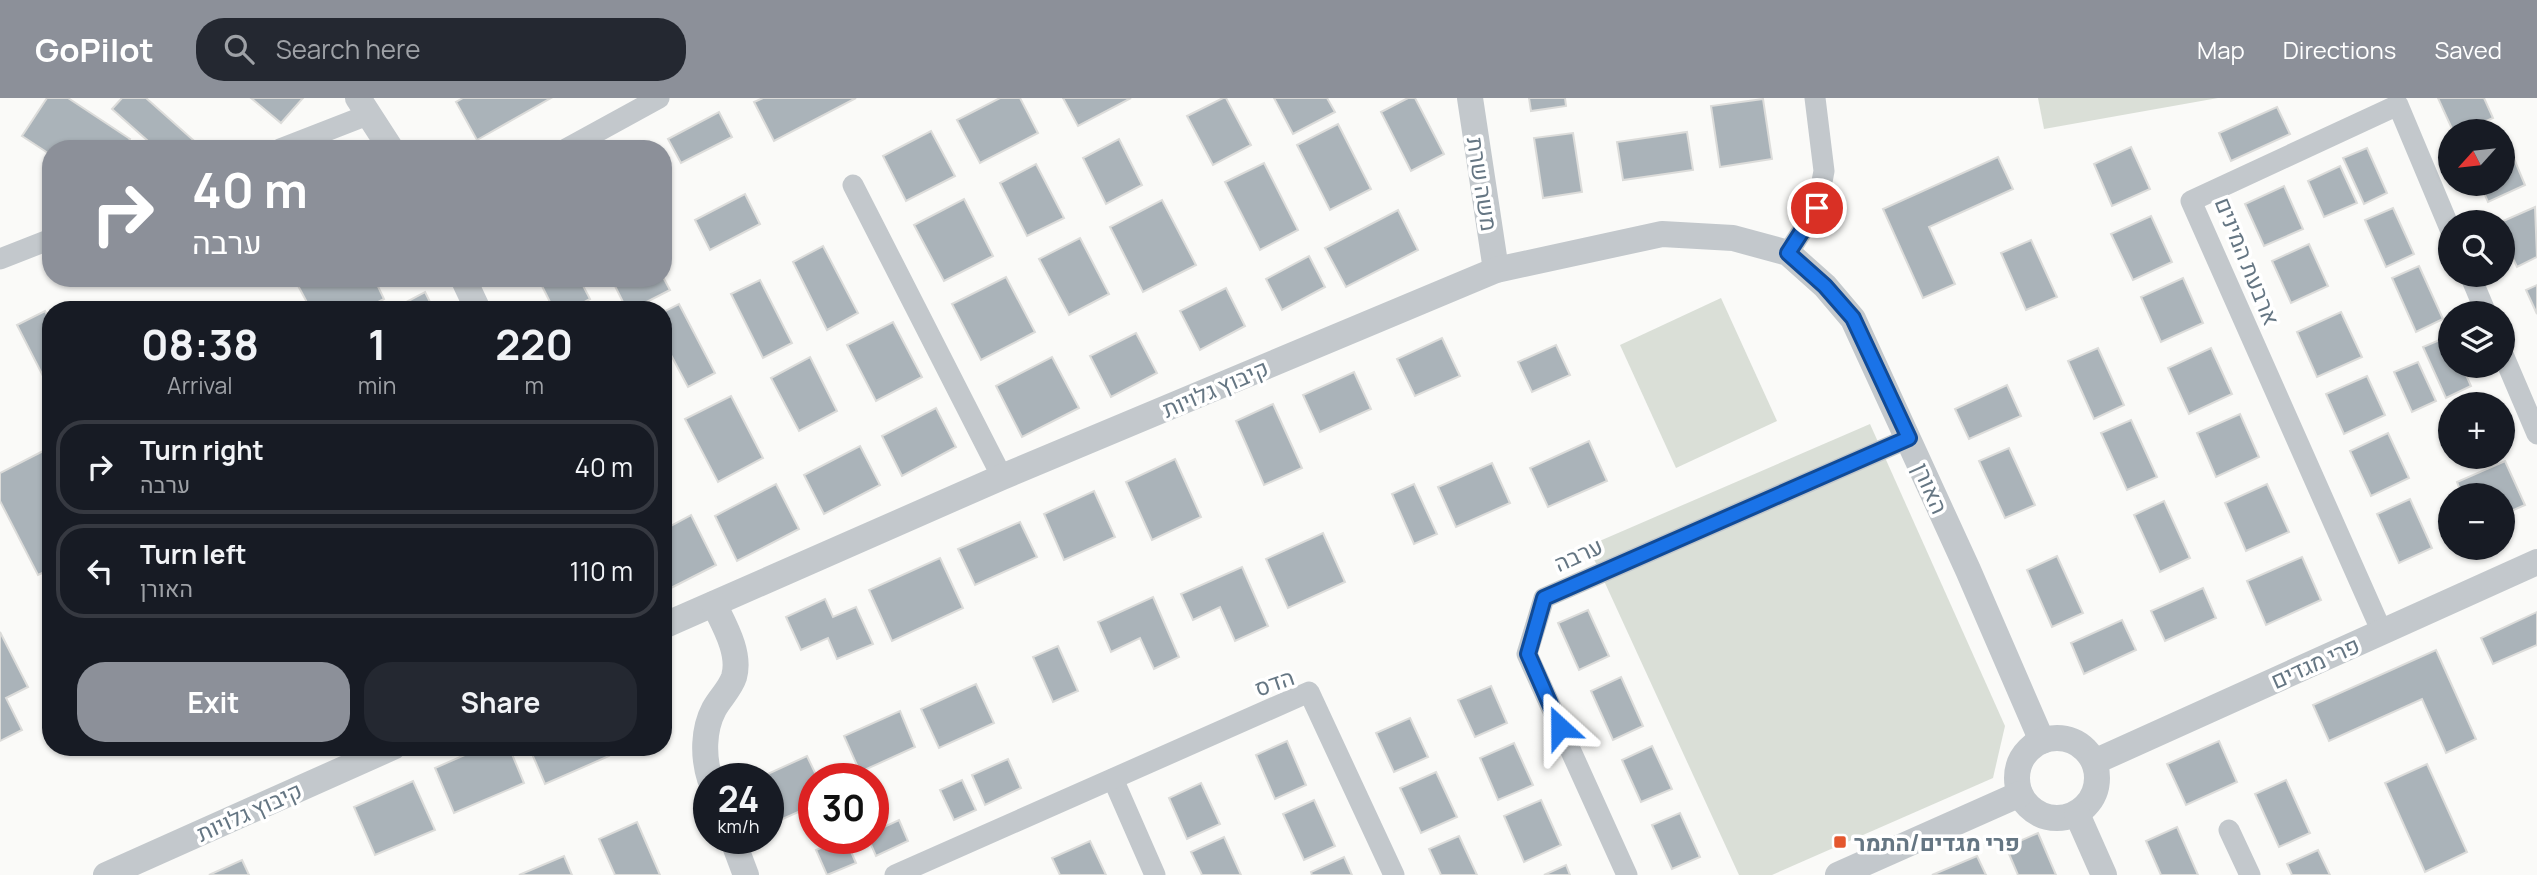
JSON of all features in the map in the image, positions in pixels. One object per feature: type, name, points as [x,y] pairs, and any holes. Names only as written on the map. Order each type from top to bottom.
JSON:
[{"type":"street","points":[[582,140],[659,98]]},
{"type":"street","name":"משה שרת","points":[[1470,98],[1496,270]]},
{"type":"street","points":[[1788,253],[1817,208],[1824,170],[1815,98]]},
{"type":"street","name":"ארבעת המינים","points":[[2382,632],[2191,201],[2398,105],[2442,210]]},
{"type":"street","points":[[298,140],[364,106],[385,140]]},
{"type":"street","points":[[853,186],[1002,477]]},
{"type":"street","name":"קיבוץ גלויות","points":[[672,622],[1002,477],[1496,270],[1662,234],[1733,238],[1788,253]]},
{"type":"street","points":[[0,259],[42,243]]},
{"type":"street","name":"האורן","points":[[1788,253],[1825,286],[1853,318],[1909,438],[2042,741]]},
{"type":"street","points":[[2513,378],[2537,434]]},
{"type":"street","name":"ערבה","points":[[1627,875],[1528,654],[1544,598],[1909,438]]},
{"type":"street","name":"פרי מגדים","points":[[2094,762],[2537,562]]},
{"type":"street","points":[[706,763],[706,734],[714,709],[734,676],[735,657],[714,604]]},
{"type":"street","name":"הדס","points":[[895,875],[1309,692],[1394,875]]},
{"type":"street","points":[[2066,739],[2087,751],[2094,762],[2097,773],[2093,796],[2077,814],[2051,818],[2038,814],[2020,794],[2017,784],[2019,763],[2029,749],[2042,741],[2066,739]]},
{"type":"street","name":"קיבוץ גלויות","points":[[106,875],[373,756]]},
{"type":"street","points":[[1114,779],[1155,875]]},
{"type":"street","points":[[1838,875],[2020,794]]},
{"type":"street","points":[[2077,814],[2104,875]]},
{"type":"street","points":[[2229,830],[2250,875]]},
{"type":"street","points":[[739,854],[747,875]]},
{"type":"shaded area","points":[[2038,98],[2218,98],[2044,129]]},
{"type":"shaded area","points":[[1721,298],[1777,421],[1676,468],[1620,345]]},
{"type":"shaded area","points":[[1870,424],[2005,726],[1993,778],[1772,875],[1739,875],[1588,546]]},
{"type":"building","points":[[47,98],[68,98],[130,139],[42,140],[42,149],[22,136]]},
{"type":"building","points":[[122,98],[146,98],[193,140],[147,140],[112,109]]},
{"type":"building","points":[[251,98],[303,98],[281,123]]},
{"type":"building","points":[[463,98],[551,98],[477,140],[456,102]]},
{"type":"building","points":[[763,98],[856,98],[774,141],[754,102]]},
{"type":"building","points":[[1000,98],[1020,98],[1038,133],[980,163],[957,120]]},
{"type":"building","points":[[1063,98],[1131,98],[1078,126]]},
{"type":"building","points":[[1226,98],[1251,145],[1213,165],[1187,116]]},
{"type":"building","points":[[1274,98],[1327,98],[1335,112],[1293,134]]},
{"type":"building","points":[[1408,98],[1415,98],[1444,154],[1411,171],[1381,112]]},
{"type":"building","points":[[1529,98],[1565,98],[1566,106],[1531,111]]},
{"type":"building","points":[[2438,98],[2484,98],[2493,118],[2491,119],[2448,119]]},
{"type":"building","points":[[1763,99],[1772,159],[1720,167],[1711,106]]},
{"type":"building","points":[[2277,107],[2290,134],[2231,161],[2219,133]]},
{"type":"building","points":[[719,112],[732,137],[681,163],[672,146],[672,140],[668,139]]},
{"type":"building","points":[[1338,124],[1371,189],[1330,210],[1297,145]]},
{"type":"building","points":[[931,131],[955,176],[906,201],[883,156]]},
{"type":"building","points":[[1687,132],[1693,170],[1623,180],[1617,142]]},
{"type":"building","points":[[1573,133],[1582,192],[1543,198],[1534,138]]},
{"type":"building","points":[[1119,139],[1142,185],[1106,204],[1083,158]]},
{"type":"building","points":[[2131,147],[2150,189],[2112,206],[2094,164]]},
{"type":"building","points":[[2367,148],[2387,193],[2364,204],[2343,158]]},
{"type":"building","points":[[1998,157],[2013,189],[1929,227],[1955,284],[1923,298],[1883,209]]},
{"type":"building","points":[[2515,161],[2525,185],[2515,190]]},
{"type":"building","points":[[1264,163],[1298,230],[1260,250],[1225,182]]},
{"type":"building","points":[[1036,164],[1064,218],[1027,236],[1000,183]]},
{"type":"building","points":[[2340,166],[2357,203],[2324,217],[2308,181]]},
{"type":"building","points":[[2284,186],[2303,229],[2264,246],[2245,204]]},
{"type":"building","points":[[745,194],[760,224],[710,250],[695,220]]},
{"type":"building","points":[[2485,196],[2501,196],[2488,202]]},
{"type":"building","points":[[964,199],[993,256],[944,281],[914,225]]},
{"type":"building","points":[[1162,200],[1196,265],[1143,292],[1110,227]]},
{"type":"building","points":[[2535,207],[2537,257],[2517,267],[2515,263],[2515,216]]},
{"type":"building","points":[[2393,208],[2414,254],[2386,267],[2365,220]]},
{"type":"building","points":[[1398,210],[1418,250],[1346,287],[1325,248]]},
{"type":"building","points":[[2151,216],[2172,262],[2133,280],[2111,234]]},
{"type":"building","points":[[1080,238],[1109,294],[1069,315],[1039,259]]},
{"type":"building","points":[[2031,240],[2057,297],[2026,310],[2001,253]]},
{"type":"building","points":[[2309,244],[2328,286],[2291,303],[2272,261]]},
{"type":"building","points":[[823,246],[858,313],[827,330],[793,262]]},
{"type":"building","points":[[1309,256],[1325,287],[1282,310],[1266,279]]},
{"type":"building","points":[[2419,266],[2438,308],[2438,321],[2416,332],[2392,278]]},
{"type":"building","points":[[1006,277],[1035,332],[981,360],[952,304]]},
{"type":"building","points":[[2183,278],[2203,323],[2161,342],[2141,297]]},
{"type":"building","points":[[760,280],[792,343],[763,358],[731,294]]},
{"type":"building","points":[[2537,285],[2537,314],[2526,290]]},
{"type":"building","points":[[299,287],[378,287],[384,299],[380,301],[306,301]]},
{"type":"building","points":[[542,287],[584,287],[590,299],[586,301],[550,301]]},
{"type":"building","points":[[616,287],[668,287],[670,290],[649,301],[622,301]]},
{"type":"building","points":[[1226,288],[1245,326],[1200,350],[1180,311]]},
{"type":"building","points":[[425,292],[430,301],[408,301]]},
{"type":"building","points":[[679,304],[715,373],[688,387],[672,357],[672,308]]},
{"type":"building","points":[[42,312],[42,374],[17,325]]},
{"type":"building","points":[[2341,312],[2362,357],[2317,377],[2297,332]]},
{"type":"building","points":[[893,322],[922,377],[876,401],[847,345]]},
{"type":"building","points":[[1136,333],[1157,373],[1111,397],[1090,356]]},
{"type":"building","points":[[1442,338],[1460,376],[1415,396],[1397,359]]},
{"type":"building","points":[[2438,341],[2438,378],[2467,378],[2471,386],[2458,392],[2443,392],[2423,347]]},
{"type":"building","points":[[1556,345],[1570,375],[1532,392],[1518,362]]},
{"type":"building","points":[[2098,348],[2124,405],[2094,419],[2068,361]]},
{"type":"building","points":[[2211,348],[2232,394],[2189,414],[2168,368]]},
{"type":"building","points":[[810,357],[837,411],[799,431],[771,378]]},
{"type":"building","points":[[1052,357],[1079,408],[1022,437],[996,386]]},
{"type":"building","points":[[2418,362],[2436,401],[2412,412],[2394,372]]},
{"type":"building","points":[[1354,372],[1371,409],[1320,432],[1303,395]]},
{"type":"building","points":[[2367,376],[2385,415],[2344,434],[2326,394]]},
{"type":"building","points":[[2007,385],[2021,416],[1969,439],[1955,409]]},
{"type":"building","points":[[731,396],[763,458],[718,482],[685,419]]},
{"type":"building","points":[[1273,404],[1302,468],[1264,485],[1236,421]]},
{"type":"building","points":[[936,408],[956,447],[902,476],[882,436]]},
{"type":"building","points":[[2240,414],[2259,457],[2216,477],[2197,433]]},
{"type":"building","points":[[2131,420],[2157,477],[2127,490],[2101,433]]},
{"type":"building","points":[[2388,433],[2409,478],[2371,496],[2350,451]]},
{"type":"building","points":[[1589,441],[1607,481],[1548,507],[1530,468]]},
{"type":"building","points":[[860,446],[880,485],[824,514],[804,475]]},
{"type":"building","points":[[2009,448],[2035,505],[2005,518],[1979,461]]},
{"type":"building","points":[[42,452],[42,573],[38,575],[0,501],[0,473]]},
{"type":"building","points":[[1175,459],[1201,517],[1152,540],[1126,482]]},
{"type":"building","points":[[1492,463],[1510,503],[1456,527],[1438,487]]},
{"type":"building","points":[[2487,469],[2509,469],[2515,483],[2457,483]]},
{"type":"building","points":[[2515,483],[2525,505],[2515,509]]},
{"type":"building","points":[[776,484],[799,529],[737,561],[715,516]]},
{"type":"building","points":[[1414,484],[1437,534],[1414,544],[1392,494]]},
{"type":"building","points":[[2267,484],[2289,532],[2246,551],[2225,503]]},
{"type":"building","points":[[1094,491],[1115,537],[1064,560],[1044,514]]},
{"type":"building","points":[[2410,499],[2432,548],[2399,563],[2377,514]]},
{"type":"building","points":[[2164,501],[2190,558],[2160,572],[2134,515]]},
{"type":"building","points":[[691,515],[716,565],[672,587],[672,525]]},
{"type":"building","points":[[1020,522],[1037,557],[975,585],[958,549]]},
{"type":"building","points":[[1323,533],[1345,582],[1288,608],[1266,559]]},
{"type":"building","points":[[2057,556],[2083,613],[2052,627],[2027,570]]},
{"type":"building","points":[[2302,557],[2321,600],[2266,625],[2247,581]]},
{"type":"building","points":[[940,558],[963,608],[892,641],[869,590]]},
{"type":"building","points":[[1242,567],[1268,626],[1235,641],[1220,607],[1193,620],[1181,594]]},
{"type":"building","points":[[2203,588],[2216,618],[2165,641],[2151,611]]},
{"type":"building","points":[[1153,597],[1179,657],[1154,669],[1140,638],[1111,652],[1098,622]]},
{"type":"building","points":[[825,599],[833,617],[856,607],[873,644],[837,659],[828,638],[801,650],[786,617]]},
{"type":"building","points":[[1588,610],[1609,656],[1579,670],[1558,623]]},
{"type":"building","points":[[2537,612],[2537,645],[2493,664],[2481,638]]},
{"type":"building","points":[[2122,620],[2136,650],[2084,674],[2071,643]]},
{"type":"building","points":[[0,632],[28,687],[6,698],[22,730],[0,741]]},
{"type":"building","points":[[1058,646],[1078,691],[1053,702],[1033,657]]},
{"type":"building","points":[[2436,650],[2476,739],[2446,753],[2422,699],[2329,741],[2313,705]]},
{"type":"building","points":[[1621,677],[1643,726],[1613,740],[1591,691]]},
{"type":"building","points":[[976,684],[994,723],[939,748],[921,709]]},
{"type":"building","points":[[1491,686],[1507,723],[1475,737],[1458,700]]},
{"type":"building","points":[[900,711],[915,747],[880,763],[856,763],[844,736]]},
{"type":"building","points":[[1410,718],[1428,757],[1394,772],[1376,733]]},
{"type":"building","points":[[1287,741],[1306,785],[1275,799],[1256,755]]},
{"type":"building","points":[[2219,741],[2237,782],[2186,805],[2167,764]]},
{"type":"building","points":[[1514,743],[1533,785],[1498,800],[1480,758]]},
{"type":"building","points":[[1652,746],[1672,789],[1641,802],[1622,760]]},
{"type":"building","points":[[462,756],[513,756],[524,783],[454,813],[435,768]]},
{"type":"building","points":[[533,756],[609,756],[545,784]]},
{"type":"building","points":[[807,756],[810,763],[798,763],[798,812],[784,818],[784,767]]},
{"type":"building","points":[[1008,759],[1021,788],[985,805],[972,775]]},
{"type":"building","points":[[2427,764],[2467,852],[2425,872],[2385,783]]},
{"type":"building","points":[[1436,772],[1457,817],[1421,833],[1400,788]]},
{"type":"building","points":[[962,780],[976,810],[954,820],[940,790]]},
{"type":"building","points":[[2286,780],[2310,833],[2279,847],[2255,794]]},
{"type":"building","points":[[413,781],[435,830],[375,855],[354,807]]},
{"type":"building","points":[[1201,783],[1220,824],[1187,839],[1169,798]]},
{"type":"building","points":[[1314,800],[1335,846],[1304,860],[1283,814]]},
{"type":"building","points":[[1541,800],[1561,845],[1524,862],[1504,816]]},
{"type":"building","points":[[1680,813],[1700,857],[1672,869],[1652,825]]},
{"type":"building","points":[[899,820],[908,841],[889,850],[889,825]]},
{"type":"building","points":[[637,822],[660,875],[615,875],[599,839]]},
{"type":"building","points":[[2177,827],[2198,875],[2161,875],[2146,841]]},
{"type":"building","points":[[2038,833],[2056,875],[2018,875],[2006,847]]},
{"type":"building","points":[[1459,836],[1477,875],[1441,875],[1429,849]]},
{"type":"building","points":[[1224,837],[1241,875],[1202,875],[1191,852]]},
{"type":"building","points":[[1090,841],[1106,875],[1060,875],[1052,858]]},
{"type":"building","points":[[2318,850],[2330,875],[2292,875],[2287,864]]},
{"type":"building","points":[[818,854],[852,854],[856,863],[827,875]]},
{"type":"building","points":[[564,856],[572,875],[519,875]]},
{"type":"building","points":[[1977,856],[1986,875],[1932,875]]},
{"type":"building","points":[[1344,857],[1352,875],[1312,875],[1311,872]]},
{"type":"building","points":[[242,860],[249,875],[209,875]]},
{"type":"building","points":[[1566,865],[1570,875],[1544,875]]},
{"type":"place","name":"פרי מגדים/התמר","points":[[1840,842]]},
{"type":"route","points":[[1560,727],[1528,654],[1544,598],[1909,438],[1853,318],[1825,286],[1788,253],[1817,208]]}]
